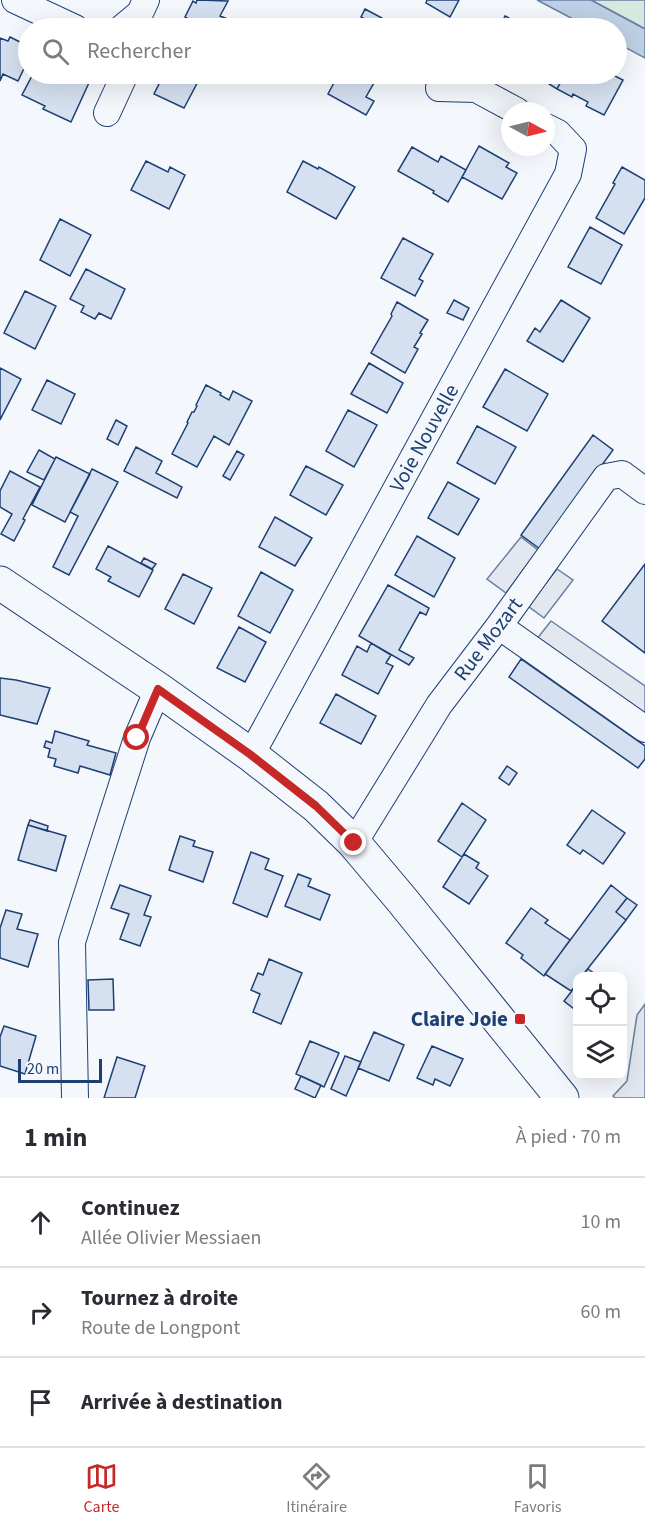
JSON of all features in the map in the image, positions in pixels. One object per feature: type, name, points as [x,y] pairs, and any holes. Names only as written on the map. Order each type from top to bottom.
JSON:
[{"type":"main road","points":[[0,583],[158,689],[251,755],[316,806],[354,843],[562,1098]]},
{"type":"street","points":[[15,0],[54,18]]},
{"type":"street","points":[[134,18],[140,13],[146,0]]},
{"type":"street","points":[[107,113],[120,84]]},
{"type":"street","points":[[439,88],[476,89],[501,102]]},
{"type":"street","name":"Voie Nouvelle","points":[[251,755],[568,174],[573,149],[555,132]]},
{"type":"street","name":"Rue Mozart","points":[[354,843],[439,705],[606,477],[622,474],[645,491]]},
{"type":"street","points":[[499,626],[645,729]]},
{"type":"street","points":[[75,1098],[72,942],[137,738],[158,689]]},
{"type":"shaded area","points":[[591,0],[645,0],[645,29]]},
{"type":"shaded area","points":[[521,537],[538,550],[506,593],[487,579]]},
{"type":"shaded area","points":[[557,569],[573,580],[544,618],[528,606]]},
{"type":"shaded area","points":[[551,621],[645,686],[645,717],[536,640]]},
{"type":"shaded area","points":[[645,1004],[645,1098],[615,1098],[613,1096],[627,1081],[637,1015]]},
{"type":"water","points":[[537,0],[591,0],[625,18],[571,18]]},
{"type":"water","points":[[627,19],[645,29],[645,58],[627,48]]},
{"type":"building","points":[[197,0],[228,1],[220,16],[225,18],[185,17],[193,1],[196,3]]},
{"type":"building","points":[[427,0],[459,0],[450,17],[426,3]]},
{"type":"building","points":[[365,9],[382,18],[363,18],[361,17]]},
{"type":"building","points":[[10,37],[18,41],[18,81],[3,74],[0,81],[0,38],[8,41]]},
{"type":"building","points":[[28,84],[88,84],[71,122],[43,109],[45,106],[22,95]]},
{"type":"building","points":[[159,84],[197,84],[184,108],[154,94]]},
{"type":"building","points":[[333,84],[373,84],[366,97],[374,101],[366,115],[328,94]]},
{"type":"building","points":[[549,84],[560,84],[557,89]]},
{"type":"building","points":[[560,84],[621,84],[604,115],[586,106],[588,102],[557,89]]},
{"type":"building","points":[[479,146],[509,163],[506,167],[517,173],[502,199],[462,177]]},
{"type":"building","points":[[412,147],[438,162],[441,156],[466,170],[448,202],[433,193],[434,191],[398,171]]},
{"type":"building","points":[[146,161],[168,172],[170,167],[185,175],[169,209],[131,190]]},
{"type":"building","points":[[303,161],[355,187],[336,219],[287,192]]},
{"type":"building","points":[[622,167],[645,180],[645,198],[624,234],[596,218]]},
{"type":"building","points":[[60,219],[91,235],[70,276],[40,260]]},
{"type":"building","points":[[590,227],[622,245],[601,284],[568,267]]},
{"type":"building","points":[[403,238],[433,254],[419,279],[423,281],[415,296],[381,278]]},
{"type":"building","points":[[86,269],[125,289],[111,319],[99,313],[95,319],[81,312],[84,306],[70,299]]},
{"type":"building","points":[[25,291],[56,306],[35,349],[4,333]]},
{"type":"building","points":[[454,300],[469,308],[463,320],[447,313]]},
{"type":"building","points":[[561,300],[590,318],[563,362],[527,341],[535,328],[540,332]]},
{"type":"building","points":[[397,302],[428,320],[414,347],[418,349],[405,373],[371,353],[392,316]]},
{"type":"building","points":[[369,363],[403,383],[387,413],[351,394]]},
{"type":"building","points":[[0,368],[21,379],[0,420]]},
{"type":"building","points":[[505,369],[548,394],[527,431],[483,407]]},
{"type":"building","points":[[47,380],[75,394],[61,424],[32,410]]},
{"type":"building","points":[[206,385],[229,400],[233,391],[252,401],[229,445],[214,436],[197,467],[172,454]]},
{"type":"building","points":[[348,410],[377,425],[354,467],[326,451]]},
{"type":"building","points":[[116,420],[127,426],[118,445],[107,439]]},
{"type":"building","points":[[477,426],[516,447],[495,484],[457,463]]},
{"type":"building","points":[[593,435],[613,450],[540,549],[521,535]]},
{"type":"building","points":[[136,447],[162,461],[156,473],[182,487],[177,498],[124,471]]},
{"type":"building","points":[[39,450],[55,459],[44,480],[27,472]]},
{"type":"building","points":[[237,451],[244,455],[230,480],[223,476]]},
{"type":"building","points":[[56,457],[90,474],[65,522],[32,505]]},
{"type":"building","points":[[306,466],[343,485],[326,515],[290,495]]},
{"type":"building","points":[[92,469],[118,482],[69,575],[53,567],[78,516],[70,512]]},
{"type":"building","points":[[10,471],[40,487],[14,541],[1,534],[12,514],[0,507],[0,491]]},
{"type":"building","points":[[448,482],[479,499],[458,535],[428,518]]},
{"type":"building","points":[[275,517],[312,538],[295,566],[259,547]]},
{"type":"building","points":[[417,536],[455,558],[434,597],[395,575]]},
{"type":"building","points":[[108,546],[153,570],[139,597],[108,581],[111,577],[96,569]]},
{"type":"building","points":[[144,558],[156,564],[152,569],[141,563]]},
{"type":"building","points":[[645,564],[645,653],[602,621]]},
{"type":"building","points":[[261,572],[293,590],[270,633],[238,616]]},
{"type":"building","points":[[183,574],[212,588],[194,624],[165,609]]},
{"type":"building","points":[[388,585],[429,608],[426,615],[420,612],[399,650],[414,658],[409,665],[359,636]]},
{"type":"building","points":[[239,627],[266,642],[245,682],[217,668]]},
{"type":"building","points":[[371,643],[391,655],[386,663],[393,666],[378,694],[342,675],[357,646],[367,652]]},
{"type":"building","points":[[521,659],[645,746],[645,759],[638,768],[509,677]]},
{"type":"building","points":[[0,678],[50,688],[37,724],[0,715]]},
{"type":"building","points":[[336,694],[376,716],[361,744],[320,723]]},
{"type":"building","points":[[55,731],[89,741],[87,745],[116,753],[110,775],[80,766],[78,773],[54,766],[56,759],[48,757],[50,749],[44,747],[46,741],[52,743]]},
{"type":"building","points":[[507,766],[517,773],[509,785],[499,778]]},
{"type":"building","points":[[462,803],[486,820],[462,857],[438,841]]},
{"type":"building","points":[[592,810],[625,833],[603,864],[583,850],[580,854],[567,845]]},
{"type":"building","points":[[30,820],[48,826],[47,831],[28,825]]},
{"type":"building","points":[[28,825],[66,836],[56,871],[18,860]]},
{"type":"building","points":[[180,836],[195,841],[193,846],[213,852],[203,882],[169,870]]},
{"type":"building","points":[[251,852],[269,859],[265,869],[283,876],[267,917],[233,903]]},
{"type":"building","points":[[464,854],[479,863],[476,868],[488,876],[469,904],[443,887]]},
{"type":"building","points":[[298,874],[311,879],[308,886],[330,895],[320,920],[285,906]]},
{"type":"building","points":[[120,885],[151,896],[144,915],[151,917],[140,946],[120,939],[129,914],[111,908]]},
{"type":"building","points":[[611,885],[627,898],[616,912],[626,920],[585,972],[573,972],[571,991],[545,974]]},
{"type":"building","points":[[627,898],[637,905],[626,920],[616,912]]},
{"type":"building","points":[[531,908],[548,920],[545,923],[570,940],[544,976],[521,958],[523,955],[506,943]]},
{"type":"building","points":[[6,910],[22,914],[17,929],[38,934],[28,967],[0,958],[0,928]]},
{"type":"building","points":[[269,959],[302,973],[281,1024],[253,1012],[260,994],[251,990],[258,973],[263,975]]},
{"type":"building","points":[[113,979],[114,1010],[89,1010],[88,980]]},
{"type":"building","points":[[573,989],[573,1008],[564,1001]]},
{"type":"building","points":[[4,1026],[36,1036],[25,1074],[0,1066],[0,1037]]},
{"type":"building","points":[[374,1032],[404,1045],[389,1081],[358,1068]]},
{"type":"building","points":[[310,1041],[339,1053],[324,1087],[296,1074]]},
{"type":"building","points":[[432,1046],[463,1059],[450,1086],[435,1079],[433,1085],[417,1078]]},
{"type":"building","points":[[345,1056],[361,1062],[346,1096],[331,1089]]},
{"type":"building","points":[[117,1057],[145,1066],[135,1098],[104,1098]]},
{"type":"building","points":[[301,1076],[321,1085],[315,1098],[295,1089]]},
{"type":"place","name":"Claire Joie","points":[[520,1019]]},
{"type":"route","points":[[137,738],[158,689],[251,755],[316,806],[354,843]]}]
